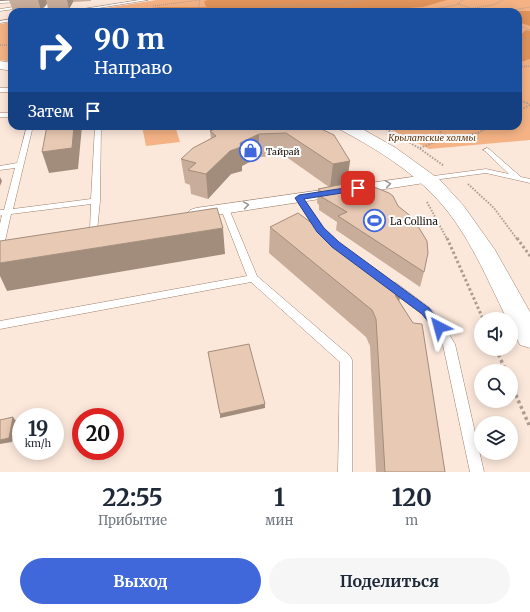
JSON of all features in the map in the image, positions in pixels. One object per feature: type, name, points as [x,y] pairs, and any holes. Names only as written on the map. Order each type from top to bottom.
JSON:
[{"type":"street","points":[[352,130],[375,143],[426,179],[455,208],[479,244],[530,337]]},
{"type":"street","points":[[179,216],[426,179]]},
{"type":"lane","points":[[0,2],[24,0],[21,7],[14,8]]},
{"type":"lane","points":[[46,8],[51,1],[54,0]]},
{"type":"lane","points":[[91,8],[146,0]]},
{"type":"lane","points":[[84,8],[86,5],[99,3]]},
{"type":"lane","points":[[5,243],[4,213],[20,165],[29,130]]},
{"type":"lane","points":[[94,229],[98,130]]},
{"type":"lane","points":[[487,150],[518,178]]},
{"type":"lane","points":[[0,168],[20,165]]},
{"type":"lane","points":[[426,179],[486,171],[530,181]]},
{"type":"lane","points":[[299,198],[320,230],[336,244]]},
{"type":"lane","points":[[4,213],[96,200]]},
{"type":"lane","points":[[225,209],[253,278],[346,360],[346,472]]},
{"type":"lane","points":[[0,325],[253,278]]},
{"type":"lane","points":[[381,278],[426,311],[439,327],[449,344],[477,472]]},
{"type":"path","points":[[148,7],[200,0]]},
{"type":"path","points":[[299,2],[322,5],[351,3],[362,0]]},
{"type":"path","points":[[458,4],[463,0]]},
{"type":"path","points":[[438,8],[458,4],[473,8],[493,5],[503,0]]},
{"type":"path","points":[[440,130],[443,139]]},
{"type":"path","points":[[419,148],[443,139],[478,133],[484,130]]},
{"type":"path","points":[[426,201],[446,236],[480,312]]},
{"type":"path","points":[[518,400],[530,427]]},
{"type":"green space","name":"Крылатские холмы","points":[[156,0],[530,0],[530,140],[429,149],[392,130],[522,130],[522,8],[106,8]]},
{"type":"green space","points":[[8,23],[8,61],[0,60],[0,24]]},
{"type":"green space","points":[[143,130],[176,130],[180,142],[146,146]]},
{"type":"shaded area","points":[[447,0],[423,7],[409,8],[151,8],[206,7],[204,1]]},
{"type":"shaded area","points":[[522,11],[530,11],[530,26],[522,23]]},
{"type":"shaded area","points":[[526,30],[530,31],[530,59],[522,62],[522,34]]},
{"type":"building","points":[[46,130],[74,130],[72,148],[42,152]]},
{"type":"building","points":[[323,130],[334,135],[350,161],[333,164],[286,133],[259,134],[240,143],[241,147],[230,151],[206,174],[188,170],[196,163],[181,159],[193,148],[216,136],[210,131]]},
{"type":"building","points":[[354,182],[356,184],[374,187],[389,193],[393,196],[398,206],[413,218],[427,241],[428,253],[424,272],[338,216],[347,212],[320,196],[324,194],[318,189]]},
{"type":"building","points":[[217,208],[223,228],[0,263],[0,241]]},
{"type":"building","points":[[298,213],[402,290],[395,295],[413,323],[422,324],[445,472],[385,472],[376,319],[372,310],[270,227]]},
{"type":"building","points":[[249,344],[265,404],[220,414],[208,352]]},
{"type":"building","points":[[12,417],[9,438],[0,440],[0,420]]},
{"type":"place","name":"Тайрай","points":[[250,151]]},
{"type":"place","name":"La Collina","points":[[374,221]]},
{"type":"route","points":[[358,188],[299,198],[320,230],[336,244],[426,311],[439,327]]}]
